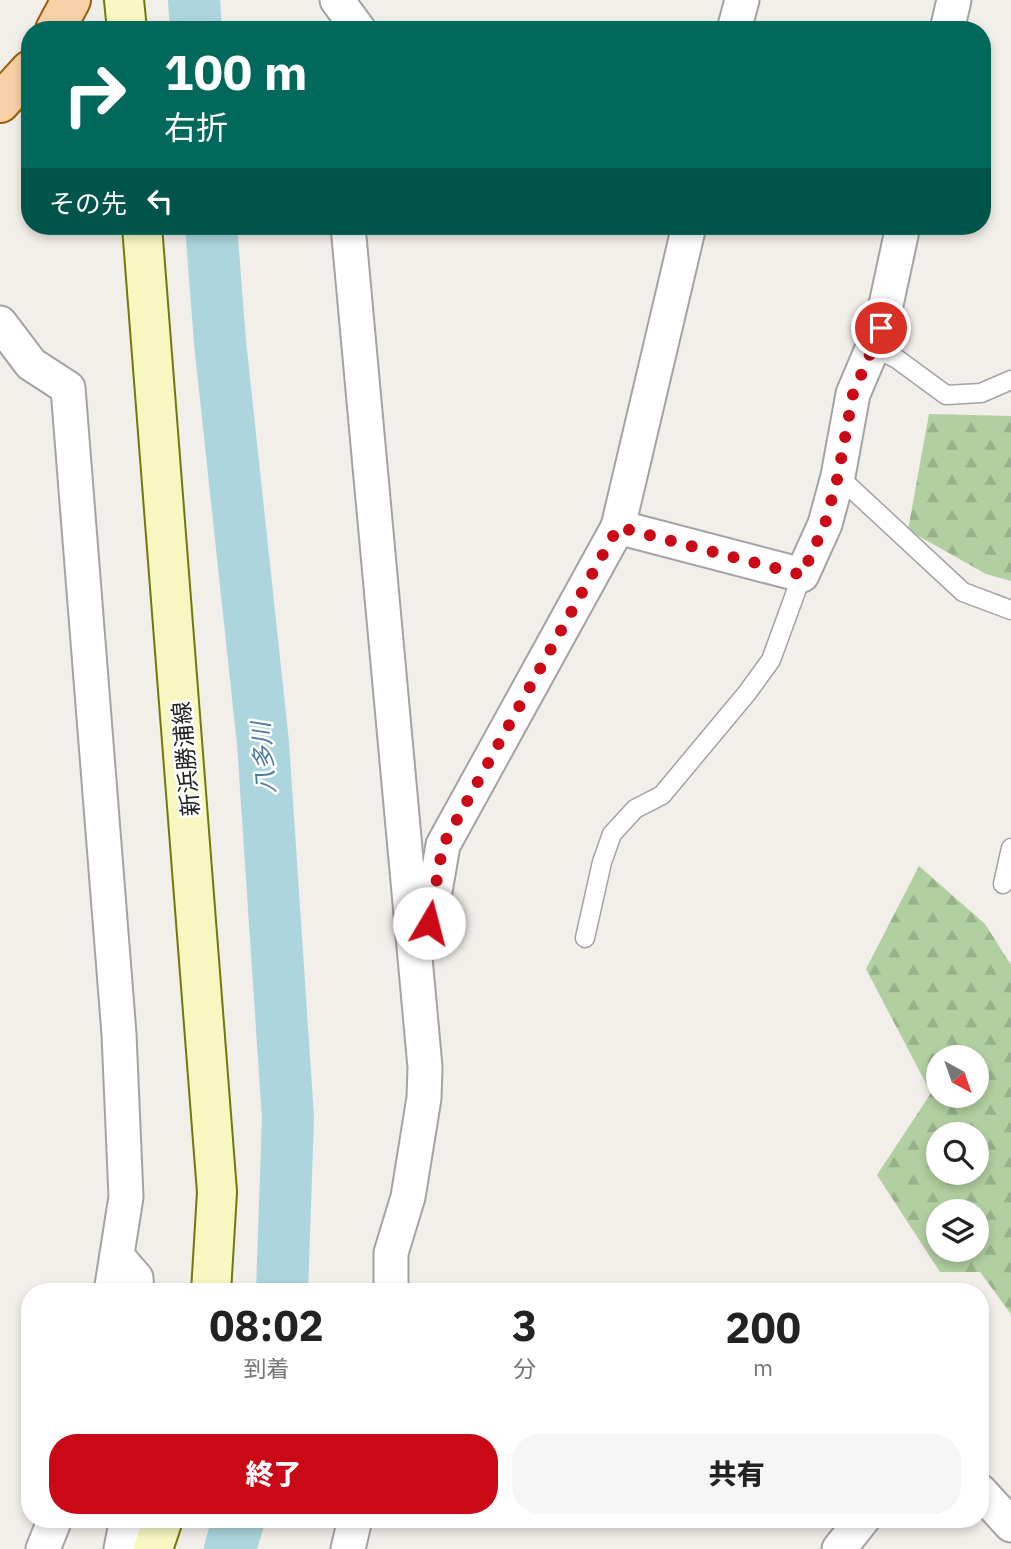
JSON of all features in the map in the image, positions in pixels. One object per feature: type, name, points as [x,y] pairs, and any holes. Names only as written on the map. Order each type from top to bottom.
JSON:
[{"type":"main road","points":[[60,21],[71,0]]},
{"type":"main road","points":[[124,0],[126,21]]},
{"type":"main road","points":[[0,103],[21,80]]},
{"type":"main road","name":"新浜勝浦線","points":[[143,235],[218,1192],[212,1283]]},
{"type":"main road","points":[[153,1549],[160,1528]]},
{"type":"street","points":[[327,0],[329,21]]},
{"type":"street","points":[[337,0],[352,21]]},
{"type":"street","points":[[736,21],[742,0]]},
{"type":"street","points":[[949,21],[954,0]]},
{"type":"street","points":[[349,235],[425,1067],[424,1098],[408,1197],[391,1253],[391,1283]]},
{"type":"street","points":[[415,955],[426,947],[443,845],[618,527],[687,235]]},
{"type":"street","points":[[618,527],[802,575],[825,524],[838,476],[853,394],[875,348],[902,235]]},
{"type":"street","points":[[0,324],[31,364],[68,388],[119,1034],[126,1197],[112,1283]]},
{"type":"street","points":[[117,1256],[136,1278],[136,1283]]},
{"type":"street","points":[[989,1501],[1011,1525]]},
{"type":"street","points":[[43,1549],[51,1528]]},
{"type":"street","points":[[121,1549],[125,1528]]},
{"type":"street","points":[[348,1549],[353,1528]]},
{"type":"street","points":[[839,1549],[856,1528]]},
{"type":"lane","points":[[875,348],[897,359],[946,396],[981,393],[1011,380]]},
{"type":"lane","points":[[838,476],[963,592],[1011,610]]},
{"type":"lane","points":[[585,938],[602,862],[612,834],[635,809],[662,795],[755,682],[771,660],[802,575]]},
{"type":"lane","points":[[1003,884],[1011,848]]},
{"type":"green space","points":[[929,414],[1011,416],[1011,581],[986,574],[908,530]]},
{"type":"green space","points":[[919,866],[985,924],[1011,965],[1011,1314],[980,1272],[940,1272],[934,1262],[989,1262],[989,1199],[926,1199],[926,1250],[877,1175],[926,1101],[926,1108],[989,1108],[989,1045],[926,1045],[926,1083],[866,969]]},
{"type":"waterway","name":"八多川","points":[[194,0],[195,21]]},
{"type":"waterway","name":"八多川","points":[[212,235],[220,342],[263,743],[288,1118],[282,1283]]},
{"type":"waterway","name":"八多川","points":[[230,1549],[236,1528]]},
{"type":"route","points":[[429,923],[435,877],[443,845],[577,607],[618,527],[802,575],[825,524],[838,476],[853,394],[875,348],[881,328]]}]
